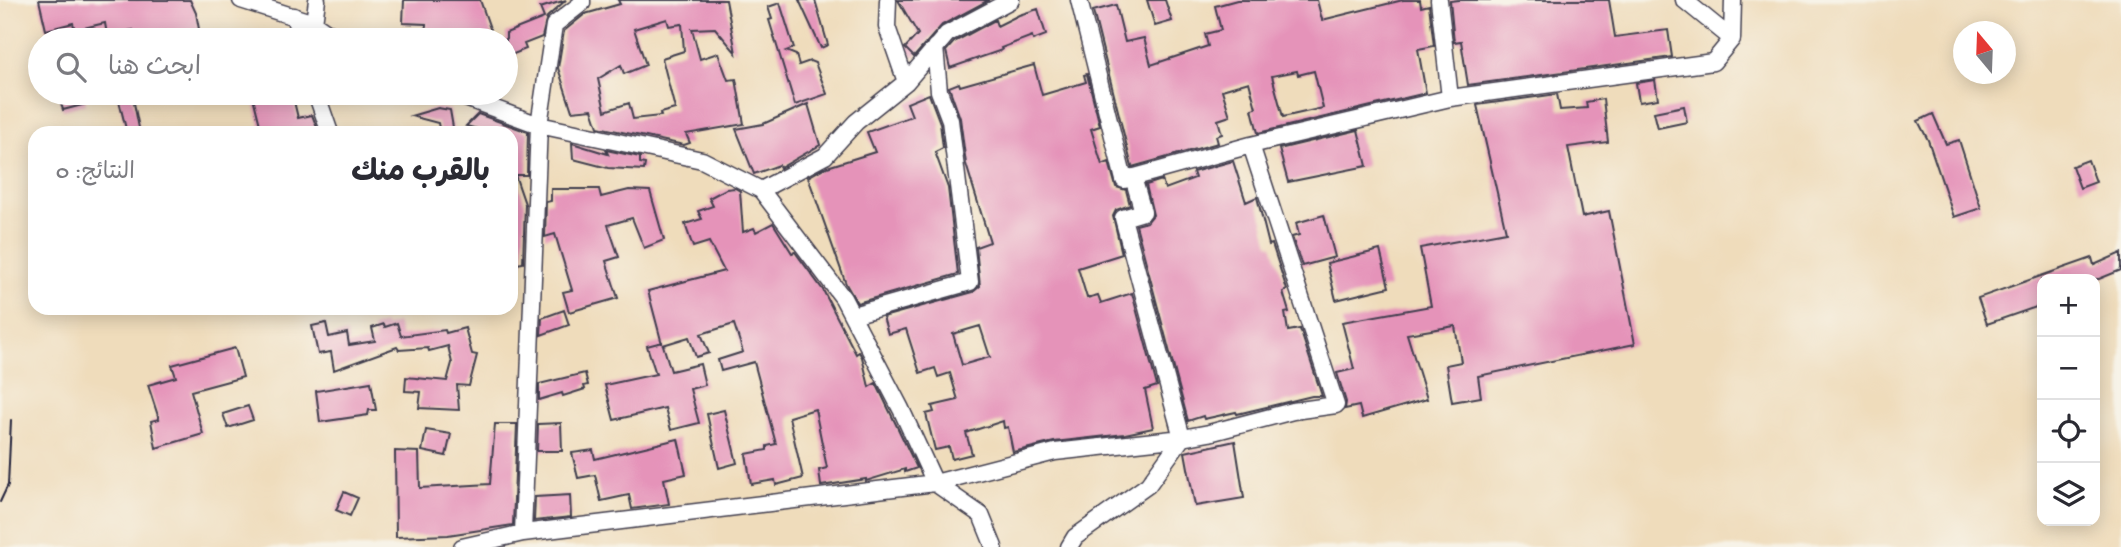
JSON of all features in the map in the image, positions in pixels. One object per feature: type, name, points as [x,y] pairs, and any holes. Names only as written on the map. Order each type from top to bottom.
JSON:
[{"type":"street","points":[[241,0],[294,16],[322,28]]},
{"type":"street","points":[[314,23],[317,0]]},
{"type":"street","points":[[888,0],[887,27],[906,82]]},
{"type":"street","points":[[761,190],[825,156],[856,122],[906,82],[947,34],[1011,0]]},
{"type":"street","points":[[1079,0],[1124,180],[1251,145],[1450,99],[1713,62],[1732,39],[1733,0]]},
{"type":"street","points":[[1439,0],[1450,99]]},
{"type":"street","points":[[1684,0],[1732,39]]},
{"type":"street","points":[[523,533],[539,125],[554,25],[587,1]]},
{"type":"street","points":[[294,16],[298,28]]},
{"type":"street","points":[[853,316],[970,282],[950,120],[939,91],[935,47]]},
{"type":"street","points":[[320,105],[328,126]]},
{"type":"street","points":[[485,105],[539,125],[702,160],[761,190],[844,298],[901,409],[935,483],[981,515],[994,547]]},
{"type":"street","points":[[462,547],[523,533],[935,483],[1055,452],[1182,438],[1293,411],[1336,405],[1251,145]]},
{"type":"street","points":[[1133,177],[1143,212],[1124,218],[1182,438]]},
{"type":"street","points":[[1069,547],[1075,537],[1148,485],[1182,438]]},
{"type":"building","points":[[39,0],[190,0],[199,28],[106,28],[105,23],[74,28],[73,23],[46,28]]},
{"type":"building","points":[[404,0],[480,0],[490,28],[426,28],[426,24],[403,23]]},
{"type":"building","points":[[566,0],[547,17],[542,37],[524,44],[526,49],[518,52],[518,28],[544,18],[540,8]]},
{"type":"building","points":[[618,0],[726,0],[736,53],[715,28],[692,29],[700,59],[718,53],[728,80],[736,79],[744,124],[686,134],[690,143],[684,145],[598,127],[592,109],[572,111],[558,68],[564,31],[585,14],[620,4]],"holes":[[[667,19],[669,26],[682,24],[684,51],[662,58],[675,109],[660,113],[661,116],[633,119],[629,103],[605,111],[598,79],[621,65],[624,74],[646,65],[634,29]]]},
{"type":"building","points":[[799,0],[815,0],[828,45],[821,48]]},
{"type":"building","points":[[898,0],[989,0],[942,25],[914,57],[905,48],[918,34]]},
{"type":"building","points":[[1147,0],[1165,0],[1172,21],[1155,26]]},
{"type":"building","points":[[1237,0],[1317,0],[1322,20],[1403,0],[1420,0],[1421,7],[1429,5],[1434,46],[1418,49],[1426,93],[1258,133],[1252,109],[1256,108],[1249,82],[1222,90],[1230,116],[1218,120],[1222,134],[1216,136],[1218,143],[1132,167],[1093,11],[1116,5],[1125,42],[1144,38],[1151,65],[1208,46],[1205,34],[1221,30],[1215,6]],"holes":[[[1297,71],[1298,75],[1314,71],[1323,108],[1283,117],[1272,76]]]},
{"type":"building","points":[[1609,0],[1615,37],[1668,30],[1672,57],[1468,85],[1461,41],[1454,42],[1450,1]]},
{"type":"building","points":[[780,3],[794,48],[786,51],[796,55],[799,65],[810,61],[815,63],[827,94],[795,105],[769,20],[772,19],[768,7]]},
{"type":"building","points":[[1038,9],[1046,35],[1033,40],[1032,36],[1001,48],[1002,50],[950,68],[946,51],[954,42],[995,20],[997,26]]},
{"type":"building","points":[[1034,65],[1042,95],[1086,82],[1084,75],[1087,74],[1100,126],[1091,129],[1102,165],[1109,162],[1116,187],[1126,190],[1130,205],[1116,210],[1113,216],[1122,254],[1078,268],[1087,298],[1098,295],[1101,303],[1132,293],[1157,386],[1145,390],[1153,428],[1054,442],[1013,452],[1008,427],[1004,428],[1003,421],[966,433],[972,454],[952,459],[949,447],[935,450],[926,414],[934,412],[932,406],[958,400],[950,373],[938,377],[935,368],[920,373],[906,329],[888,334],[883,317],[973,292],[980,286],[976,247],[990,242],[966,164],[960,118],[949,87],[959,83],[960,86]],"holes":[[[980,326],[990,357],[962,365],[953,334]]]},
{"type":"building","points":[[1655,80],[1658,99],[1639,102],[1636,83]]},
{"type":"building","points":[[929,94],[940,123],[943,148],[935,152],[948,188],[958,274],[857,303],[846,284],[808,177],[824,168],[875,152],[867,132],[912,116],[907,103]]},
{"type":"building","points":[[1557,94],[1560,110],[1587,108],[1586,102],[1603,99],[1608,142],[1568,147],[1582,217],[1609,211],[1635,344],[1478,376],[1481,397],[1452,402],[1446,365],[1461,362],[1455,326],[1407,334],[1427,399],[1362,418],[1359,406],[1345,409],[1346,402],[1337,373],[1354,369],[1342,322],[1431,306],[1420,248],[1506,232],[1477,105]]},
{"type":"building","points":[[808,104],[820,145],[780,168],[779,165],[754,174],[736,129],[763,124]]},
{"type":"building","points":[[62,105],[82,105],[63,110]]},
{"type":"building","points":[[120,105],[134,105],[139,126],[125,126]]},
{"type":"building","points":[[255,105],[295,105],[298,118],[312,115],[316,126],[260,126]]},
{"type":"building","points":[[1684,106],[1687,122],[1658,128],[1654,112]]},
{"type":"building","points":[[438,108],[450,110],[453,126],[439,126],[438,123],[411,116]]},
{"type":"building","points":[[478,114],[511,126],[466,126]]},
{"type":"building","points":[[1933,114],[1946,144],[1959,140],[1981,208],[1954,217],[1928,140],[1918,121]]},
{"type":"building","points":[[518,128],[528,132],[527,175],[518,175]]},
{"type":"building","points":[[1358,130],[1367,166],[1288,182],[1279,149]]},
{"type":"building","points":[[572,143],[608,154],[606,150],[640,157],[640,163],[645,164],[644,170],[608,168],[573,159]]},
{"type":"building","points":[[2088,160],[2096,182],[2080,188],[2072,166]]},
{"type":"building","points":[[1233,161],[1246,202],[1257,197],[1269,245],[1272,244],[1287,290],[1283,292],[1289,312],[1285,313],[1288,331],[1300,329],[1322,396],[1237,414],[1236,412],[1204,419],[1203,416],[1188,421],[1136,225],[1147,222],[1153,215],[1146,185],[1162,180],[1165,189],[1195,178],[1193,172]]},
{"type":"building","points":[[518,184],[525,204],[523,263],[518,264]]},
{"type":"building","points":[[735,188],[740,191],[743,232],[754,228],[756,232],[773,223],[792,253],[795,252],[823,290],[856,354],[859,352],[862,357],[869,387],[876,383],[917,468],[866,481],[821,486],[819,470],[827,468],[815,409],[789,417],[803,478],[776,485],[775,480],[751,484],[746,454],[767,450],[767,446],[776,444],[754,362],[721,371],[718,360],[743,352],[734,324],[701,334],[709,353],[696,357],[689,337],[663,345],[671,371],[700,364],[705,385],[690,389],[699,423],[671,430],[665,408],[614,420],[605,385],[656,374],[647,346],[662,342],[648,291],[724,271],[709,242],[693,247],[685,224],[702,219],[698,211],[713,206],[709,198],[726,189]]},
{"type":"building","points":[[551,189],[599,189],[601,197],[629,190],[650,191],[664,240],[644,248],[632,218],[608,225],[619,257],[606,261],[618,298],[569,312],[563,292],[572,290],[555,234],[545,237],[546,202],[551,201]]},
{"type":"building","points":[[1324,215],[1335,257],[1302,266],[1292,237],[1299,235],[1296,223]]},
{"type":"building","points":[[1380,250],[1389,287],[1336,300],[1327,263]]},
{"type":"building","points":[[2121,253],[2121,270],[2100,279],[2100,274],[2046,274],[2092,258],[2094,265]]},
{"type":"building","points":[[2037,277],[2037,307],[1987,324],[1978,298]]},
{"type":"building","points":[[564,310],[569,325],[541,335],[542,318]]},
{"type":"building","points":[[326,323],[329,337],[347,333],[349,345],[375,341],[372,328],[384,324],[385,327],[397,323],[401,336],[445,330],[446,333],[465,328],[472,354],[477,355],[469,386],[457,385],[459,410],[419,408],[421,392],[405,391],[406,377],[447,381],[452,363],[448,346],[429,351],[428,348],[399,350],[397,347],[334,370],[331,352],[318,354],[312,326]]},
{"type":"building","points":[[235,348],[243,377],[191,391],[203,434],[156,448],[151,421],[159,419],[148,385],[176,377],[172,365]]},
{"type":"building","points":[[585,373],[588,385],[584,386],[585,389],[539,400],[539,384]]},
{"type":"building","points":[[371,382],[376,410],[369,410],[368,415],[320,422],[316,391]]},
{"type":"building","points":[[248,406],[253,420],[228,428],[223,414]]},
{"type":"building","points":[[724,410],[737,463],[719,468],[707,414]]},
{"type":"building","points":[[561,423],[562,451],[537,451],[538,424]]},
{"type":"building","points":[[495,424],[517,424],[513,525],[448,535],[396,537],[395,451],[419,452],[420,488],[490,484]]},
{"type":"building","points":[[426,430],[451,434],[446,456],[422,451]]},
{"type":"building","points":[[678,439],[686,474],[664,479],[669,504],[632,509],[629,495],[601,501],[595,475],[578,478],[572,453],[593,450],[595,459]]},
{"type":"building","points":[[1235,441],[1244,498],[1195,506],[1185,452]]},
{"type":"building","points":[[344,492],[358,498],[350,516],[336,510]]},
{"type":"building","points":[[570,495],[571,517],[534,521],[535,497]]},
{"type":"tram line","points":[[0,502],[8,485],[11,420]]}]
